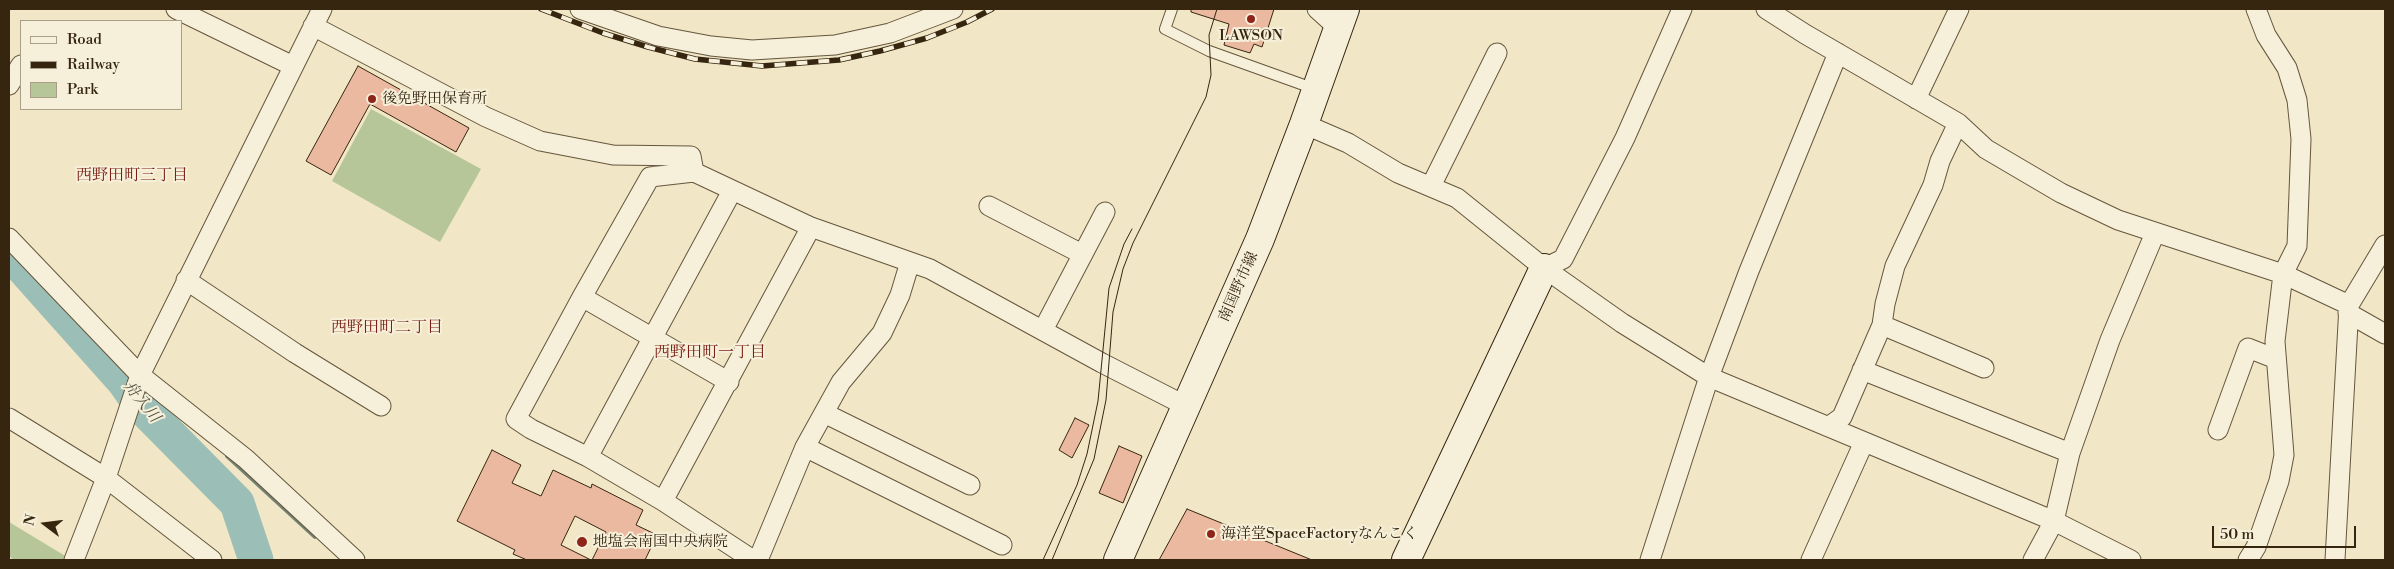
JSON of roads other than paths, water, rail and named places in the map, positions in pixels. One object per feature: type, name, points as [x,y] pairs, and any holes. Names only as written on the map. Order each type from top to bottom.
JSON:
[{"type":"main road","name":"南国野市線","points":[[1118,560],[1260,239],[1304,124],[1341,18]]},
{"type":"main road","points":[[1406,560],[1544,268]]},
{"type":"street","points":[[176,9],[292,66]]},
{"type":"street","points":[[74,560],[106,478],[135,389],[186,280],[322,9]]},
{"type":"street","points":[[580,9],[658,36],[711,46],[752,50],[835,46],[890,33],[953,9]]},
{"type":"street","points":[[1317,9],[1341,18]]},
{"type":"street","points":[[1544,268],[1563,259],[1625,138],[1682,9]]},
{"type":"street","points":[[1766,9],[1958,123],[1986,149],[2061,193],[2118,220],[2283,274],[2348,309],[2385,334]]},
{"type":"street","points":[[1916,99],[1959,9]]},
{"type":"street","points":[[2248,560],[2256,548],[2279,480],[2284,455],[2275,341],[2283,274],[2297,246],[2301,139],[2297,100],[2287,68],[2266,35],[2256,9]]},
{"type":"street","points":[[313,26],[486,118],[540,141],[613,155],[692,156],[694,172]]},
{"type":"street","points":[[1430,186],[1497,53]]},
{"type":"street","points":[[1650,560],[1709,377],[1753,262],[1838,53]]},
{"type":"street","points":[[9,85],[20,67]]},
{"type":"street","points":[[1828,428],[1842,417],[1882,325],[1885,304],[1895,266],[1934,185],[1940,161],[1958,123]]},
{"type":"street","points":[[1304,124],[1348,143],[1398,173],[1457,198],[1544,268],[1622,323],[1709,377],[2054,521],[2131,560]]},
{"type":"street","points":[[753,560],[663,501],[588,457],[531,429],[516,419],[650,177],[694,172],[811,227],[930,269],[1102,363],[1186,406]]},
{"type":"street","points":[[588,457],[732,191]]},
{"type":"street","points":[[989,206],[1082,254]]},
{"type":"street","points":[[1042,330],[1104,212]]},
{"type":"street","points":[[663,501],[729,382],[811,227]]},
{"type":"street","points":[[2033,560],[2054,521],[2070,453],[2110,340],[2155,233]]},
{"type":"street","points":[[9,238],[135,389],[246,459],[355,560]]},
{"type":"street","points":[[2334,560],[2348,309],[2385,245]]},
{"type":"street","points":[[758,560],[805,447],[841,382],[882,333],[900,295],[910,262]]},
{"type":"street","points":[[186,280],[295,353],[381,406]]},
{"type":"street","points":[[582,297],[729,382]]},
{"type":"street","points":[[1882,325],[1984,368]]},
{"type":"street","points":[[2218,430],[2248,348],[2276,359]]},
{"type":"street","points":[[1862,370],[2070,453]]},
{"type":"street","points":[[824,413],[970,485]]},
{"type":"street","points":[[9,418],[106,478],[212,560]]},
{"type":"street","points":[[1811,560],[1864,442]]},
{"type":"street","points":[[805,447],[1002,545]]},
{"type":"lane","points":[[1172,9],[1165,29],[1209,51],[1316,90]]},
{"type":"waterway","name":"舟入川","points":[[9,252],[124,381],[142,407],[237,503],[256,560]]},
{"type":"waterway","points":[[228,456],[315,536]]},
{"type":"tram line","points":[[1052,560],[1094,459],[1106,400],[1113,312],[1123,269],[1133,243],[1206,97],[1211,75],[1209,35],[1217,9]]},
{"type":"tram line","points":[[1043,560],[1077,485],[1087,454],[1098,401],[1109,288],[1124,244],[1132,229]]},
{"type":"railway","points":[[541,9],[603,33],[648,47],[695,59],[762,66],[839,60],[880,51],[927,38],[967,22],[992,9]]},
{"type":"place","name":"LAWSON","points":[[1251,19]]},
{"type":"place","name":"後免野田保育所","points":[[372,99]]},
{"type":"place","name":"海洋堂SpaceFactoryなんこく","points":[[1211,534]]},
{"type":"place","name":"地塩会南国中央病院","points":[[582,542]]},
{"type":"district","name":"西野田町三丁目","points":[[132,176]]},
{"type":"district","name":"西野田町二丁目","points":[[387,328]]},
{"type":"district","name":"西野田町一丁目","points":[[710,353]]}]
